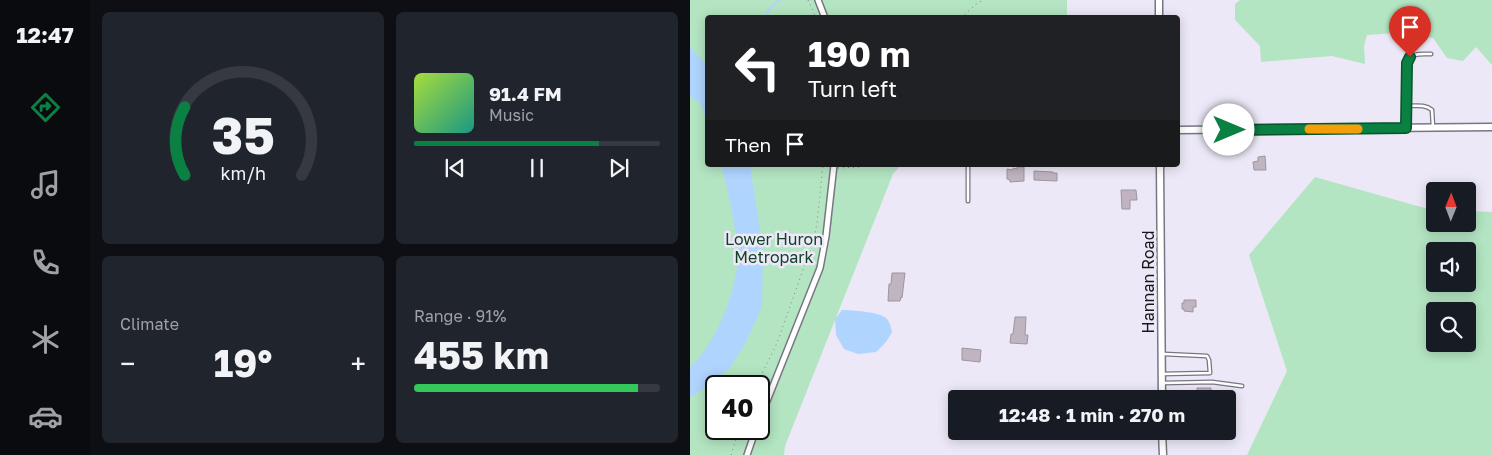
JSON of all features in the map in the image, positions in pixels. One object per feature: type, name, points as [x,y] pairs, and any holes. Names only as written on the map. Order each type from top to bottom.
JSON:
[{"type":"street","points":[[818,0],[824,15]]},
{"type":"street","points":[[1159,0],[1159,15]]},
{"type":"street","points":[[1180,130],[1492,127]]},
{"type":"street","points":[[770,393],[820,268],[826,236],[834,167]]},
{"type":"street","name":"Hannan Road","points":[[1160,167],[1162,390]]},
{"type":"street","points":[[747,455],[752,440]]},
{"type":"street","points":[[1162,440],[1162,455]]},
{"type":"lane","points":[[1406,128],[1407,63],[1410,57],[1415,54],[1431,54]]},
{"type":"lane","points":[[1407,106],[1429,107],[1432,110],[1433,128]]},
{"type":"lane","points":[[968,167],[968,201]]},
{"type":"lane","points":[[1162,354],[1202,354],[1207,356],[1210,367],[1210,373],[1162,374]]},
{"type":"lane","points":[[1162,382],[1220,383],[1242,386]]},
{"type":"path","points":[[808,0],[815,15]]},
{"type":"path","points":[[964,15],[983,0]]},
{"type":"path","points":[[761,375],[777,343],[814,239],[823,167]]},
{"type":"path","points":[[842,167],[861,167]]},
{"type":"path","points":[[730,455],[735,440]]},
{"type":"green space","name":"Lower Huron Metropark","points":[[690,0],[1067,0],[1067,15],[705,15],[705,167],[899,167],[893,174],[785,446],[784,455],[690,455]]},
{"type":"green space","points":[[1240,0],[1492,0],[1492,65],[1476,47],[1463,61],[1447,58],[1433,38],[1397,33],[1367,35],[1364,46],[1365,64],[1332,56],[1261,62],[1260,46],[1235,20],[1235,4]]},
{"type":"green space","points":[[1315,177],[1426,208],[1426,232],[1476,232],[1476,211],[1492,212],[1492,455],[1247,455],[1287,371],[1249,255]]},
{"type":"water","points":[[690,46],[705,64],[705,117],[701,104],[690,95]]},
{"type":"water","points":[[722,167],[750,167],[763,250],[762,307],[746,342],[729,369],[721,375],[705,375],[705,387],[690,397],[690,367],[709,344],[718,328],[731,295],[738,262],[738,248]]},
{"type":"water","points":[[842,310],[882,316],[888,321],[892,332],[886,342],[876,352],[858,354],[844,349],[836,335],[835,319]]},
{"type":"building","points":[[1265,156],[1266,170],[1254,170],[1253,162],[1258,161],[1258,157]]},
{"type":"building","points":[[1017,167],[1024,167],[1024,181],[1010,182],[1007,179],[1007,169],[1013,170],[1013,168],[1017,169]]},
{"type":"building","points":[[1034,171],[1057,173],[1057,181],[1034,180]]},
{"type":"building","points":[[1121,190],[1136,190],[1137,200],[1130,200],[1130,209],[1122,209]]},
{"type":"building","points":[[892,273],[905,273],[900,301],[888,301]]},
{"type":"building","points":[[1184,300],[1196,300],[1196,307],[1193,307],[1193,312],[1182,309]]},
{"type":"building","points":[[1015,317],[1026,317],[1025,335],[1028,335],[1027,344],[1010,343]]},
{"type":"building","points":[[962,348],[981,350],[980,362],[962,360]]},
{"type":"building","points":[[1197,388],[1211,388],[1211,390],[1197,390]]},
{"type":"waterway","points":[[766,15],[771,7],[780,0]]},
{"type":"slow traffic","points":[[1309,129],[1358,129]]},
{"type":"route","points":[[1229,130],[1406,128],[1407,63],[1410,57]]}]
